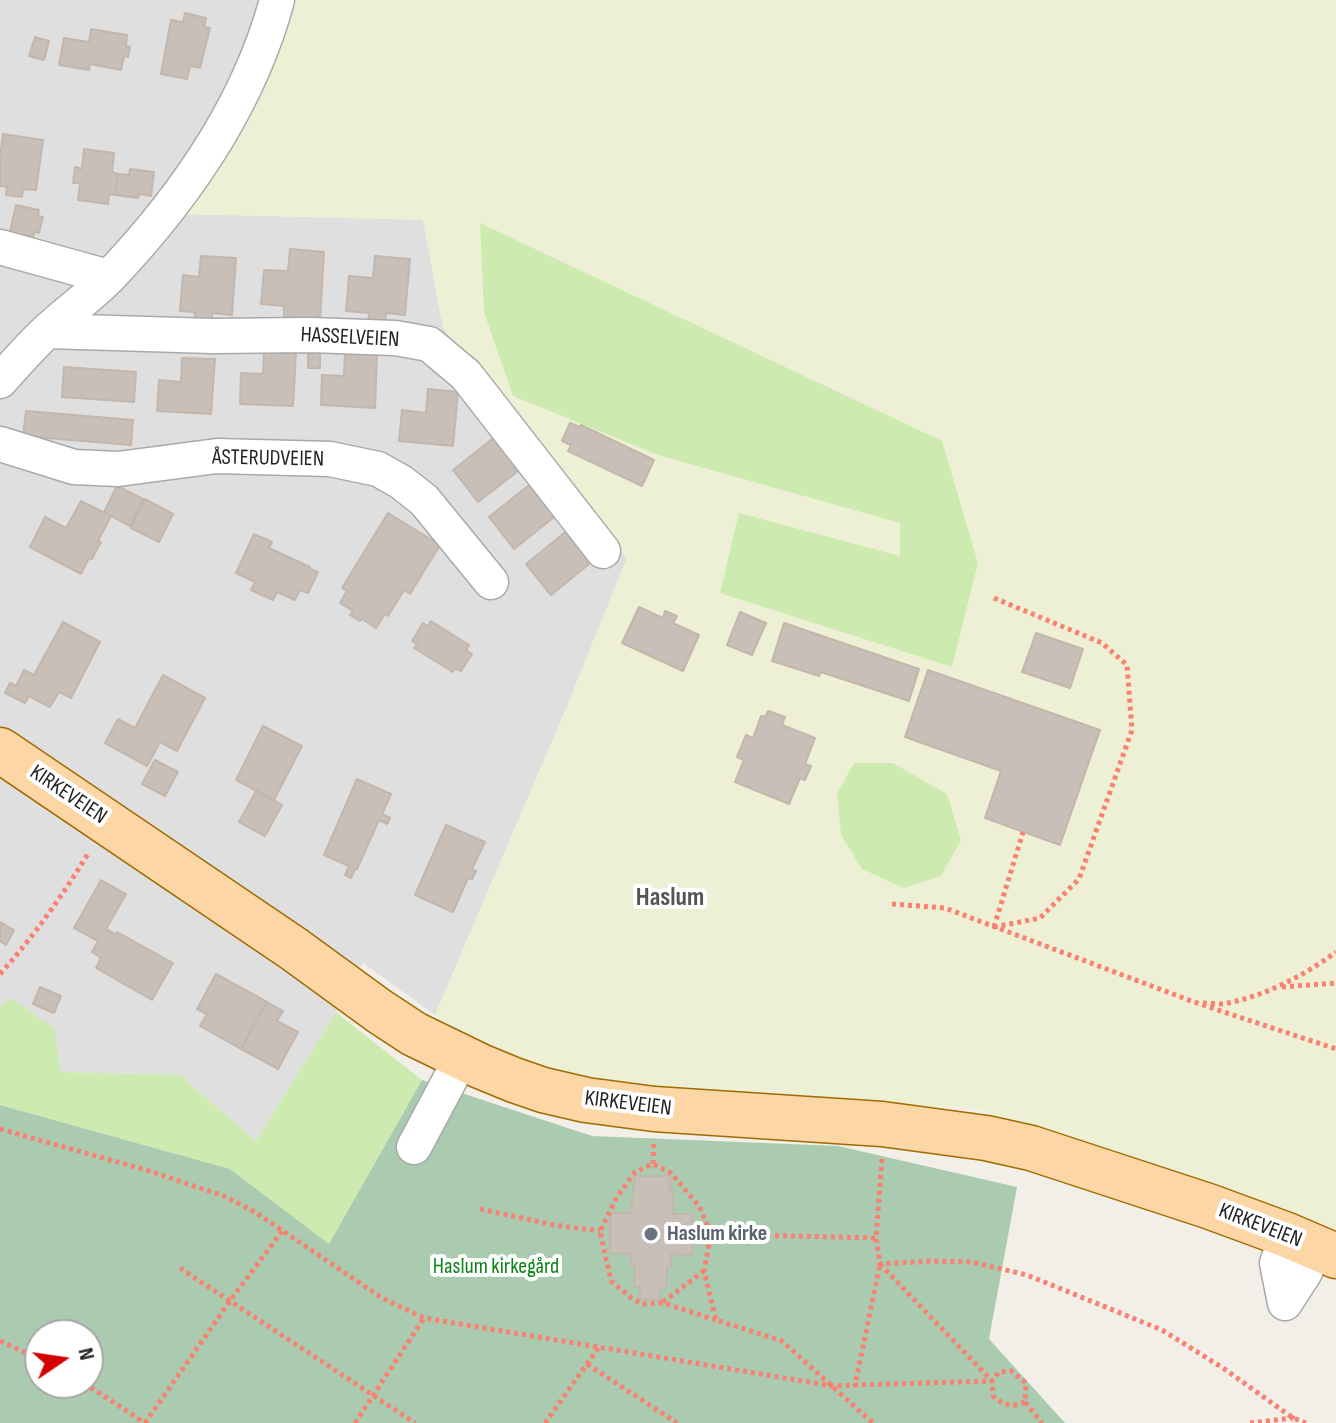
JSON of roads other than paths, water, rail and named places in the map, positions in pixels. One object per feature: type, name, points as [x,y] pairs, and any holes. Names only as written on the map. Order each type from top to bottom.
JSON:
[{"type":"main road","name":"KIRKEVEIEN","points":[[0,750],[414,1034],[514,1080],[586,1100],[654,1109],[882,1124],[986,1138],[1031,1148],[1193,1201],[1313,1246]]},
{"type":"street","points":[[0,381],[47,331],[108,277],[180,194],[222,131],[270,25],[277,0]]},
{"type":"street","points":[[0,247],[108,277]]},
{"type":"street","name":"HASSELVEIEN","points":[[47,331],[395,338],[429,344],[466,375],[603,551]]},
{"type":"street","name":"ÅSTERUDVEIEN","points":[[0,444],[74,467],[118,469],[217,456],[330,459],[378,469],[424,500],[491,582]]},
{"type":"street","points":[[414,1147],[462,1057]]},
{"type":"place","name":"Haslum kirke","points":[[651,1234]]},
{"type":"district","name":"Haslum","points":[[670,898]]},
{"type":"park label","name":"Haslum kirkegård","points":[[496,1267]]}]
